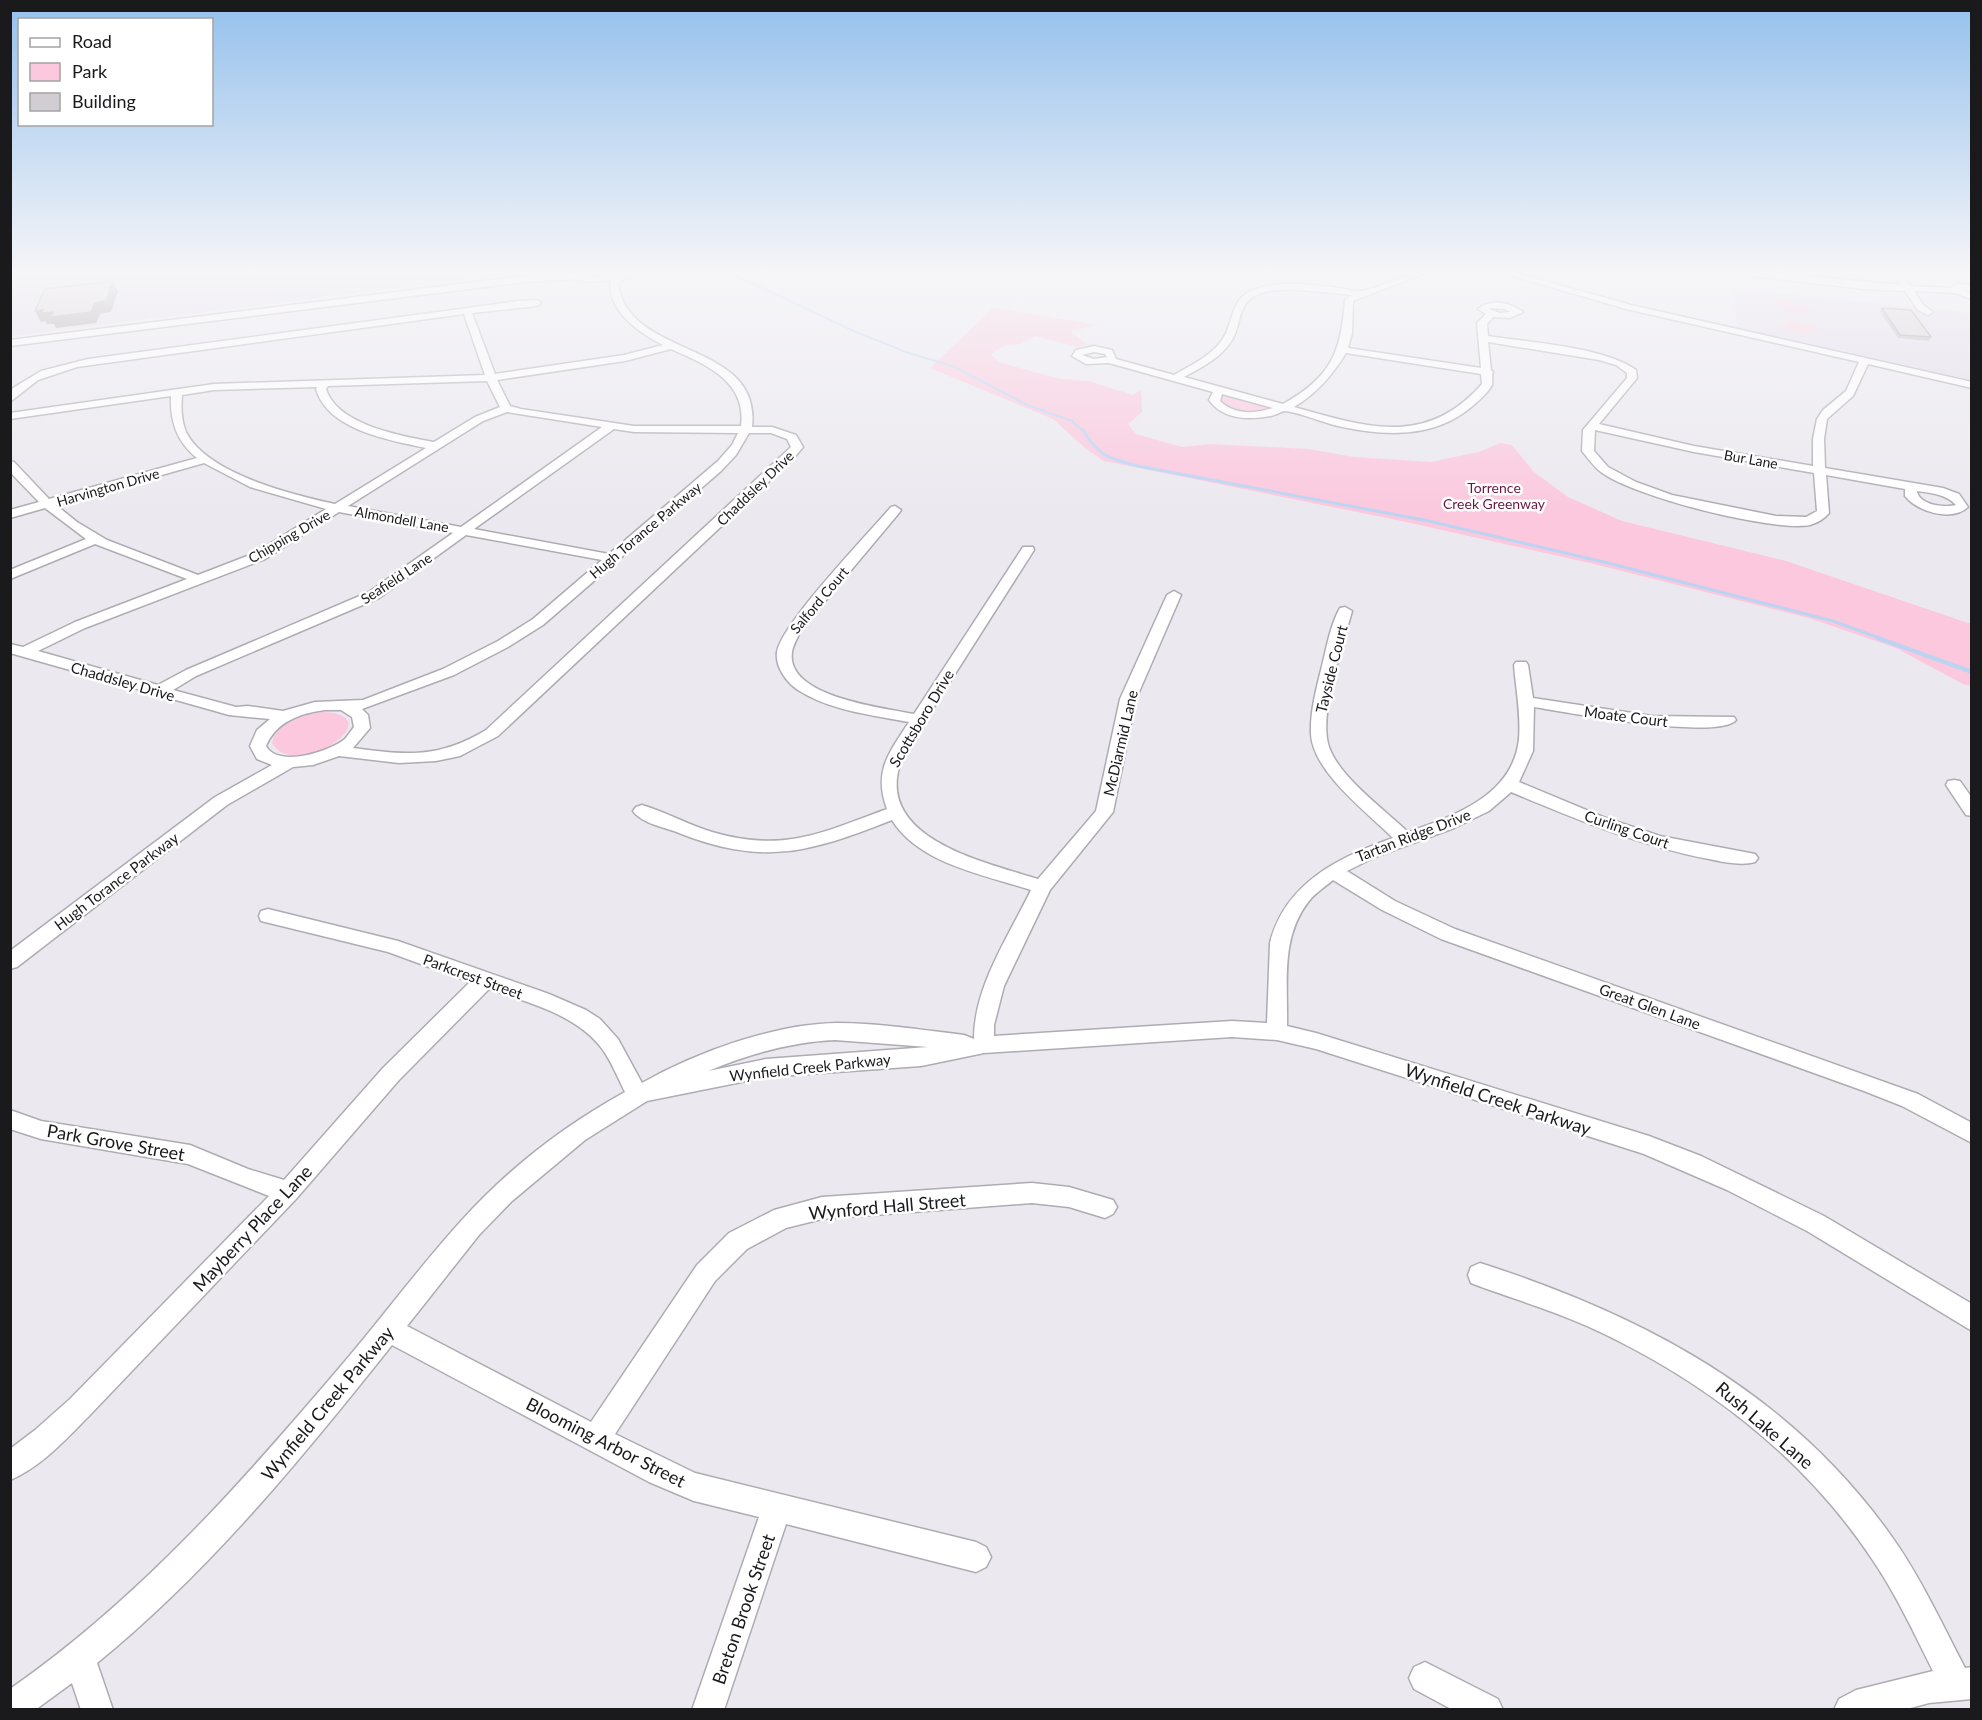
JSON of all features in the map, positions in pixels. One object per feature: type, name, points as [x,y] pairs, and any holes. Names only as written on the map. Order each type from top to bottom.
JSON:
[{"type":"street","points":[[10,399],[29,380],[73,365],[166,352]]},
{"type":"street","points":[[482,352],[491,378],[506,408]]},
{"type":"street","points":[[10,416],[233,386],[491,378],[625,358],[642,352]]},
{"type":"street","points":[[688,352],[710,363],[735,383],[743,394],[747,407],[745,429]]},
{"type":"street","points":[[1176,378],[1208,359],[1215,352]]},
{"type":"street","points":[[1219,390],[1214,400],[1219,406],[1230,412],[1264,415],[1284,408],[1324,380],[1342,352]]},
{"type":"street","points":[[1358,352],[1488,372]]},
{"type":"street","points":[[1109,360],[1358,427],[1385,429],[1421,428],[1444,422],[1466,407],[1487,384],[1486,352]]},
{"type":"street","points":[[1572,352],[1601,357],[1626,367],[1632,372],[1632,378],[1592,426],[1585,439],[1591,456],[1598,464],[1624,482],[1665,498],[1752,516],[1796,522],[1818,517],[1822,513],[1819,432],[1821,421],[1825,413],[1852,392],[1858,371],[1865,360]]},
{"type":"street","points":[[1831,352],[1971,385]]},
{"type":"street","points":[[324,384],[321,389],[323,398],[347,420],[387,436],[436,446]]},
{"type":"street","name":"Almondell Lane","points":[[177,392],[177,416],[182,435],[206,459],[248,482],[297,499],[338,508],[610,558]]},
{"type":"street","name":"Chaddsley Drive","points":[[338,751],[424,759],[447,756],[469,748],[492,733],[789,457],[797,447],[792,437],[784,433],[745,429],[644,430],[506,408]]},
{"type":"street","name":"Chipping Drive","points":[[18,650],[260,556],[486,415],[506,408]]},
{"type":"street","name":"Seafield Lane","points":[[159,691],[191,673],[374,595],[611,426]]},
{"type":"street","name":"Bur Lane","points":[[1592,426],[1670,444],[1911,487]]},
{"type":"street","name":"Hugh Torance Parkway","points":[[10,962],[221,801],[265,757],[274,762],[288,763],[313,760],[338,751],[369,715],[420,686],[486,655],[538,622],[720,465],[741,440],[745,429]]},
{"type":"street","name":"Harvington Drive","points":[[10,514],[206,459]]},
{"type":"street","points":[[10,464],[48,504],[79,530],[119,551],[182,571],[197,580]]},
{"type":"street","name":"Salford Court","points":[[895,510],[807,612],[787,639],[783,651],[784,663],[790,675],[809,691],[832,701],[917,719]]},
{"type":"street","points":[[10,575],[96,539]]},
{"type":"street","name":"Scottsboro Drive","points":[[1028,550],[917,719],[889,766],[889,781],[897,812],[906,828],[920,840],[946,854],[1042,887]]},
{"type":"street","name":"McDiarmid Lane","points":[[984,1045],[984,1025],[994,986],[1042,887],[1104,812],[1128,699],[1174,595]]},
{"type":"street","name":"Tayside Court","points":[[1345,611],[1318,721],[1321,746],[1326,758],[1339,774],[1404,838]]},
{"type":"street","name":"Chaddsley Drive","points":[[18,650],[235,712],[248,711],[286,716]]},
{"type":"street","name":"Tartan Ridge Drive","points":[[1277,1032],[1278,956],[1281,933],[1302,896],[1316,882],[1352,858],[1461,819],[1499,797],[1510,785],[1525,754],[1526,701],[1521,665]]},
{"type":"street","name":"Hugh Torance Parkway","points":[[264,733],[286,716],[318,706],[362,705],[420,686]]},
{"type":"street","name":"Moate Court","points":[[1526,701],[1626,718],[1672,722],[1728,720]]},
{"type":"street","points":[[346,707],[360,716],[360,728]]},
{"type":"street","name":"Chaddsley Drive","points":[[235,712],[241,718],[260,727],[264,733]]},
{"type":"street","name":"Chaddsley Drive","points":[[360,728],[393,756]]},
{"type":"street","points":[[264,733],[259,742],[259,750],[265,757]]},
{"type":"street","name":"Hugh Torance Parkway","points":[[221,801],[288,763]]},
{"type":"street","name":"Curling Court","points":[[1510,785],[1661,842],[1708,853],[1749,858]]},
{"type":"street","points":[[1954,785],[1971,812]]},
{"type":"street","points":[[642,811],[698,835],[723,842],[739,846],[779,848],[799,846],[835,837],[897,812]]},
{"type":"street","name":"Great Glen Lane","points":[[1333,871],[1360,891],[1398,912],[1448,934],[1872,1085],[1910,1100],[1971,1134]]},
{"type":"street","name":"Parkcrest Street","points":[[268,916],[391,946],[542,1000],[579,1016],[593,1025],[611,1045],[637,1094]]},
{"type":"street","name":"Mayberry Place Lane","points":[[10,1466],[45,1440],[79,1408],[288,1192],[390,1074],[485,980]]},
{"type":"street","name":"Wynfield Creek Parkway","points":[[637,1094],[766,1068],[921,1057],[984,1045],[1232,1029],[1277,1032],[1316,1041],[1649,1146],[1690,1162],[1804,1215],[1890,1265],[1971,1319]]},
{"type":"street","name":"Wynfield Creek Parkway","points":[[10,1708],[80,1659],[147,1600],[214,1533],[390,1330],[473,1225],[531,1168],[565,1142],[637,1094],[742,1050],[795,1035],[838,1031],[984,1045]]},
{"type":"street","name":"Park Grove Street","points":[[10,1119],[41,1130],[190,1155],[244,1178],[288,1192]]},
{"type":"street","name":"Wynford Hall Street","points":[[596,1438],[706,1273],[738,1241],[782,1218],[822,1208],[1032,1193],[1050,1193],[1071,1197],[1105,1207]]},
{"type":"street","name":"Rush Lake Lane","points":[[1479,1275],[1552,1298],[1654,1347],[1710,1378],[1759,1415],[1822,1474],[1881,1547],[1964,1683]]},
{"type":"street","name":"Blooming Arbor Street","points":[[390,1330],[659,1472],[694,1487],[976,1557]]},
{"type":"street","name":"Breton Brook Street","points":[[708,1710],[777,1508]]},
{"type":"street","points":[[80,1659],[97,1710]]},
{"type":"street","points":[[1425,1678],[1486,1710]]},
{"type":"street","points":[[1850,1710],[1856,1706],[1929,1687],[1964,1683]]},
{"type":"shaded area","points":[[1849,352],[1971,352],[1971,380]]},
{"type":"green space","name":"Torrence Creek Greenway","points":[[947,352],[994,352],[991,354],[998,362],[1060,379],[1088,381],[1133,395],[1141,390],[1142,412],[1128,424],[1136,434],[1182,447],[1210,444],[1309,449],[1354,457],[1431,462],[1478,452],[1501,443],[1512,445],[1534,472],[1568,497],[1622,521],[1786,561],[1971,624],[1971,686],[1963,684],[1896,648],[1809,618],[1590,563],[1397,520],[1104,461],[1086,449],[1053,419],[930,368]]},
{"type":"green space","points":[[1223,394],[1276,409],[1245,413],[1223,406],[1218,398]]},
{"type":"green space","points":[[323,712],[342,716],[348,724],[344,734],[333,744],[317,752],[299,756],[283,753],[272,743],[279,729],[285,724],[299,717]]},
{"type":"waterway","points":[[907,352],[955,367],[1027,405],[1072,421],[1084,432]]},
{"type":"waterway","points":[[1083,430],[1094,446],[1106,455],[1138,466],[1429,521],[1608,563],[1833,621],[1882,639]]},
{"type":"waterway","points":[[1878,638],[1972,672]]}]
